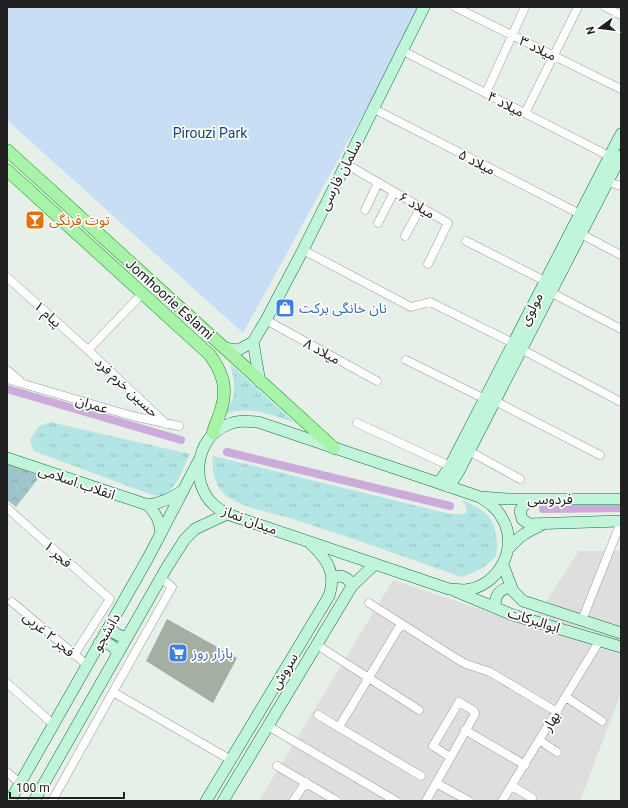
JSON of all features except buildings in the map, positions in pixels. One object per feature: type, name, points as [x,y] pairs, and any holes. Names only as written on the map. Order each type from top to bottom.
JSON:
[{"type":"main road","name":"Jomhoorie Eslami","points":[[7,150],[334,448]]},
{"type":"main road","name":"Jomhoorie Eslami","points":[[7,170],[210,355],[223,378],[225,392],[221,412],[213,433]]},
{"type":"main road","points":[[79,235],[88,224]]},
{"type":"street","name":"سلمان فارسی","points":[[253,342],[303,250],[424,7]]},
{"type":"street","name":"میلاد ۳","points":[[455,7],[621,89]]},
{"type":"street","points":[[486,93],[525,7]]},
{"type":"street","points":[[525,113],[578,7]]},
{"type":"street","points":[[604,7],[621,15]]},
{"type":"street","name":"میلاد ۴","points":[[403,51],[609,156]]},
{"type":"street","name":"میلاد ۵","points":[[374,109],[580,214]]},
{"type":"street","name":"مولوی","points":[[517,346],[550,292],[581,234],[609,156],[621,134]]},
{"type":"street","name":"مولوی","points":[[444,485],[490,400],[517,346],[545,281],[580,214],[608,182],[621,156]]},
{"type":"street","name":"میلاد ۶","points":[[346,164],[448,223],[428,264]]},
{"type":"street","points":[[608,182],[621,186]]},
{"type":"street","points":[[365,210],[378,183]]},
{"type":"street","points":[[378,223],[394,192]]},
{"type":"street","points":[[405,236],[421,207]]},
{"type":"street","points":[[581,234],[621,255]]},
{"type":"street","points":[[466,241],[545,281]]},
{"type":"street","points":[[303,250],[411,307],[430,302],[517,346],[621,402]]},
{"type":"street","name":"پیام ۱","points":[[7,277],[88,350]]},
{"type":"street","points":[[550,292],[621,329]]},
{"type":"street","points":[[88,350],[143,293]]},
{"type":"street","name":"میلاد ۸","points":[[266,320],[377,381]]},
{"type":"street","points":[[224,348],[238,350],[253,342],[260,382]]},
{"type":"street","name":"حسین خرم فرد","points":[[88,350],[166,424]]},
{"type":"street","points":[[406,360],[600,455]]},
{"type":"street","points":[[7,370],[22,383]]},
{"type":"street","name":"عمران","points":[[7,379],[132,416],[179,426]]},
{"type":"street","name":"مولوی","points":[[454,469],[469,451],[490,400]]},
{"type":"street","name":"میدان نماز","points":[[242,421],[258,422],[334,448],[480,497],[493,506],[503,518],[508,534],[508,550],[503,564],[493,577],[480,586],[465,590],[449,589],[227,514],[214,505],[204,492],[199,477],[199,461],[204,446],[213,433],[227,425],[242,421]]},
{"type":"street","points":[[357,423],[454,469]]},
{"type":"street","points":[[469,451],[520,479]]},
{"type":"street","name":"انقلاب اسلامی","points":[[7,458],[148,505]]},
{"type":"street","name":"دانشجو","points":[[10,801],[100,643],[199,461]]},
{"type":"street","points":[[148,505],[164,501],[182,491]]},
{"type":"street","name":"فردوسی","points":[[480,497],[535,499],[621,499]]},
{"type":"street","points":[[535,499],[525,504],[520,511],[522,519],[529,524],[546,524]]},
{"type":"street","points":[[148,505],[158,517],[161,533]]},
{"type":"street","name":"فجر ۱","points":[[7,508],[110,599],[74,654]]},
{"type":"street","name":"دانشجو","points":[[34,801],[161,578],[185,539],[195,529],[227,514]]},
{"type":"street","points":[[582,620],[621,522]]},
{"type":"street","name":"فردوسی","points":[[546,524],[621,522]]},
{"type":"street","points":[[508,550],[518,538],[530,530],[546,524]]},
{"type":"street","points":[[306,540],[318,551],[327,563],[332,578],[344,576],[348,579],[352,586]]},
{"type":"street","name":"سروش","points":[[226,800],[268,726],[352,586],[375,564]]},
{"type":"street","name":"ابوالبرکات","points":[[503,564],[513,591],[523,601],[621,632]]},
{"type":"street","points":[[52,801],[172,587],[161,578]]},
{"type":"street","name":"سروش","points":[[206,801],[329,596],[332,586],[332,578]]},
{"type":"street","points":[[495,607],[495,600],[498,593],[504,588],[511,586]]},
{"type":"street","name":"ابوالبرکات","points":[[449,589],[513,615],[621,647]]},
{"type":"street","name":"فجر ۲ غربی","points":[[12,602],[87,665]]},
{"type":"street","points":[[369,603],[456,659],[490,672],[557,712]]},
{"type":"street","points":[[339,727],[401,624]]},
{"type":"street","points":[[110,625],[112,631],[116,635],[122,637],[128,636]]},
{"type":"street","name":"بهار","points":[[502,801],[600,640]]},
{"type":"street","points":[[100,643],[111,645],[118,654]]},
{"type":"street","points":[[317,645],[419,710]]},
{"type":"street","points":[[7,683],[53,724]]},
{"type":"street","points":[[113,692],[231,760]]},
{"type":"street","points":[[566,697],[602,721]]},
{"type":"street","points":[[426,801],[475,712],[459,702],[433,746],[450,757]]},
{"type":"street","points":[[318,715],[421,776]]},
{"type":"street","points":[[268,726],[396,801]]},
{"type":"street","points":[[465,730],[524,765]]},
{"type":"street","points":[[539,740],[557,752]]},
{"type":"street","points":[[277,766],[337,801]]},
{"type":"street","points":[[7,772],[20,783]]},
{"type":"street","points":[[293,801],[306,782]]},
{"type":"street","points":[[436,783],[469,801]]},
{"type":"street","points":[[512,786],[532,798]]},
{"type":"shaded area","points":[[579,551],[621,551],[621,693],[580,801],[259,801],[393,580],[530,626]]},
{"type":"green space","name":"Pirouzi Park","points":[[7,7],[422,7],[243,333],[7,120]]},
{"type":"green space","points":[[230,364],[295,423],[261,412],[243,410],[225,414],[232,401],[234,390]]},
{"type":"green space","points":[[50,422],[190,454],[178,480],[166,496],[152,495],[34,451],[30,440],[39,426]]},
{"type":"green space","points":[[213,456],[450,514],[464,514],[467,511],[465,504],[461,500],[480,509],[492,521],[497,539],[496,554],[486,566],[476,572],[461,577],[322,528],[245,506],[228,497],[220,489],[213,473]]},
{"type":"green space","points":[[7,464],[40,476],[16,507],[7,500]]},
{"type":"waterway","points":[[7,389],[181,440]]},
{"type":"waterway","points":[[227,452],[450,506]]},
{"type":"waterway","points":[[543,509],[621,508]]},
{"type":"place","name":"توت فرنگی","points":[[35,220]]},
{"type":"place","name":"نان خانگی برکت","points":[[285,308]]},
{"type":"place","name":"بازار روز","points":[[178,653]]}]
